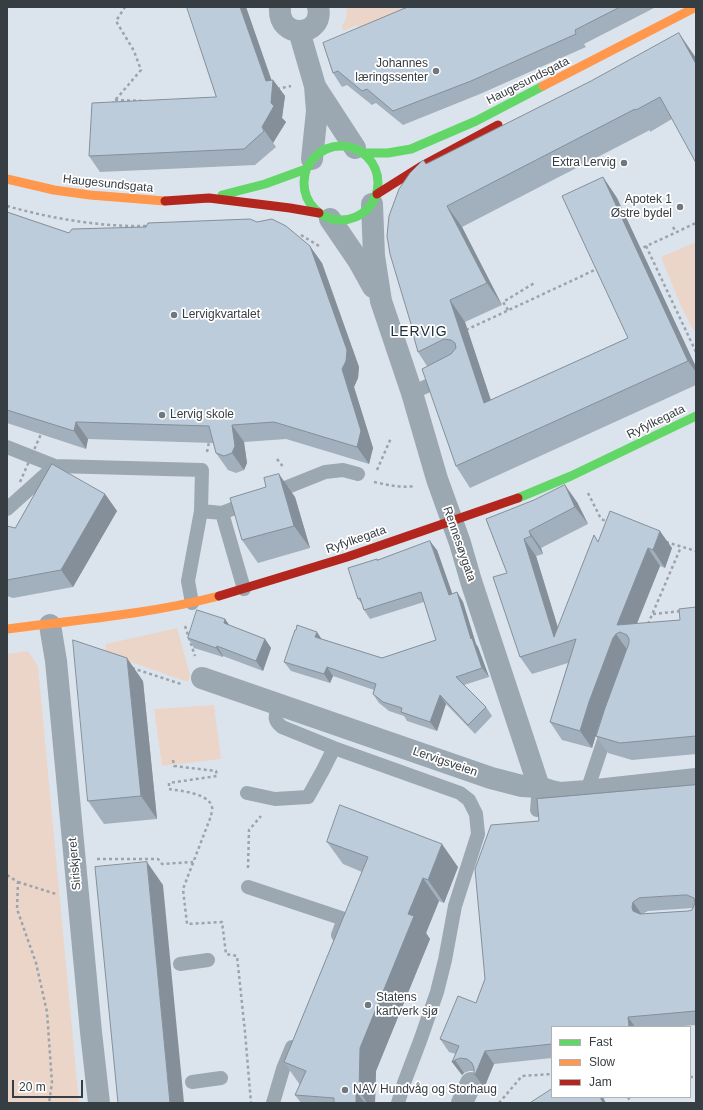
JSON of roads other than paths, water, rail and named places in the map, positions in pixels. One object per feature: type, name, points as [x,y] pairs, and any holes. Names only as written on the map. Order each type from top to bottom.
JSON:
[{"type":"main road","name":"Haugesundsgata","points":[[360,150],[388,153],[411,148],[476,121],[694,8]]},
{"type":"main road","points":[[375,199],[379,183],[377,171],[372,161],[360,150],[344,145],[333,146],[322,151],[309,164],[303,181],[305,194],[310,205],[325,216],[342,221],[354,218],[364,212],[375,199],[420,167],[510,119]]},
{"type":"main road","name":"Haugesundsgata","points":[[209,198],[265,184],[309,164]]},
{"type":"main road","name":"Haugesundsgata","points":[[7,179],[54,190],[90,195],[159,200],[209,198],[290,208],[325,216]]},
{"type":"main road","name":"Ryfylkegata","points":[[7,629],[50,625],[192,603],[244,589],[347,557],[508,502],[571,476],[696,416]]},
{"type":"street","points":[[280,7],[281,19],[286,26],[292,30],[299,31],[312,27],[316,22],[319,11],[318,7]]},
{"type":"street","points":[[299,31],[306,86],[317,111],[309,164]]},
{"type":"street","points":[[306,86],[360,150]]},
{"type":"street","name":"Rennesøygata","points":[[375,199],[374,256],[380,300]]},
{"type":"street","name":"Rennesøygata","points":[[325,216],[358,260],[380,300],[412,393],[437,479],[460,543],[471,581],[539,787]]},
{"type":"street","name":"Siriskjeret","points":[[50,625],[56,661],[91,1032],[100,1103]]},
{"type":"street","name":"Lervigsveien","points":[[202,678],[491,778],[522,786],[539,787],[560,793],[696,779]]},
{"type":"street","points":[[462,1103],[471,1083]]},
{"type":"lane","points":[[412,393],[455,372]]},
{"type":"lane","points":[[7,447],[55,466],[202,470],[201,510],[188,581],[192,603]]},
{"type":"lane","points":[[7,509],[55,466]]},
{"type":"lane","points":[[201,510],[222,513],[325,472],[342,470],[358,474]]},
{"type":"lane","points":[[222,513],[244,589]]},
{"type":"lane","points":[[279,705],[275,717],[276,722],[282,727],[334,748],[460,793],[469,800],[476,814],[478,834],[455,906],[445,960],[438,986],[398,1103]]},
{"type":"lane","points":[[587,791],[612,715]]},
{"type":"lane","points":[[247,793],[275,799],[308,796],[324,770],[334,748]]},
{"type":"lane","points":[[537,810],[539,787]]},
{"type":"lane","points":[[248,887],[344,919],[332,948]]},
{"type":"lane","points":[[180,964],[208,960]]},
{"type":"lane","points":[[273,1103],[283,1069],[297,1034]]},
{"type":"lane","points":[[192,1082],[221,1078]]},
{"type":"place","name":"Johannes læringssenter","points":[[436,71]]},
{"type":"place","name":"Extra Lervig","points":[[624,163]]},
{"type":"place","name":"Apotek 1 Østre bydel","points":[[680,207]]},
{"type":"place","name":"Lervigkvartalet","points":[[174,315]]},
{"type":"place","name":"Lervig skole","points":[[162,415]]},
{"type":"place","name":"Statens kartverk sjø","points":[[368,1005]]},
{"type":"place","name":"NAV Hundvåg og Storhaug","points":[[345,1090]]},
{"type":"district","name":"LERVIG","points":[[419,332]]}]
